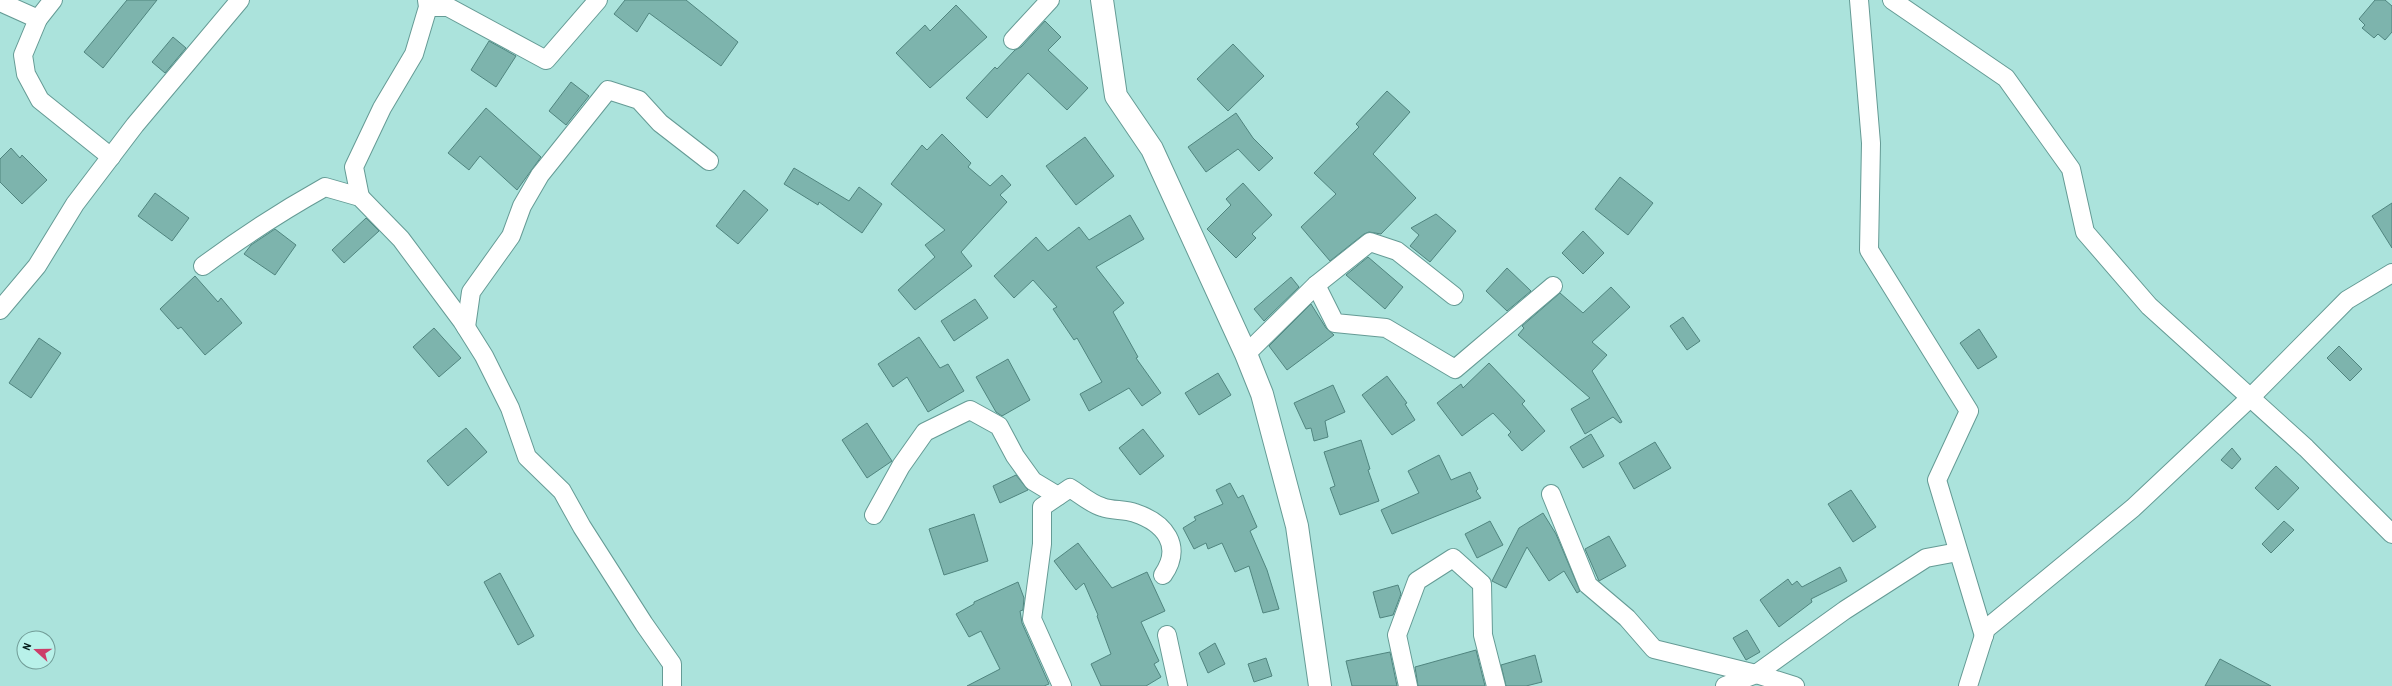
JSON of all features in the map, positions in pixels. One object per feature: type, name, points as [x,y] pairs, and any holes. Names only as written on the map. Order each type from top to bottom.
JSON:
[{"type":"main road","points":[[1102,0],[1116,96],[1152,149],[1246,354],[1262,394],[1297,526],[1320,686]]},
{"type":"street","points":[[53,0],[38,19],[23,55],[26,74],[40,100],[111,157]]},
{"type":"street","points":[[0,310],[37,266],[74,204],[240,0]]},
{"type":"street","points":[[360,197],[354,167],[382,108],[414,54],[427,4],[448,7],[546,60],[598,0]]},
{"type":"street","points":[[1013,40],[1050,0]]},
{"type":"street","points":[[1859,0],[1871,143],[1869,250],[1969,411],[1937,480],[1984,636]]},
{"type":"street","points":[[1892,0],[2006,78],[2071,169],[2085,232],[2149,306],[2306,448],[2392,534]]},
{"type":"street","points":[[0,2],[38,19]]},
{"type":"street","points":[[466,327],[471,292],[511,236],[522,206],[540,175],[608,90],[639,100],[660,123],[709,161]]},
{"type":"street","points":[[203,266],[240,238],[286,209],[325,188],[360,197],[401,239],[466,327],[484,356],[510,408],[527,457],[562,491],[582,527],[644,624],[672,664],[672,686]]},
{"type":"street","points":[[1246,354],[1316,285],[1370,242],[1397,251],[1454,296]]},
{"type":"street","points":[[1968,686],[1986,629],[2133,508],[2250,398],[2347,300],[2392,273]]},
{"type":"street","points":[[1316,285],[1335,324],[1386,328],[1455,369],[1553,286]]},
{"type":"street","points":[[874,515],[901,466],[925,432],[970,410],[999,426],[1014,456],[1033,481],[1058,496]]},
{"type":"street","points":[[1062,686],[1032,619],[1042,544],[1042,507],[1070,488],[1101,507],[1135,513],[1159,524],[1172,544],[1171,563],[1163,575]]},
{"type":"street","points":[[1551,494],[1588,585],[1627,618],[1654,650],[1756,674],[1795,686]]},
{"type":"street","points":[[1725,686],[1756,674],[1845,610],[1926,558],[1958,552]]},
{"type":"street","points":[[1408,686],[1397,635],[1417,581],[1453,558],[1482,584],[1483,636],[1496,686]]},
{"type":"street","points":[[1167,635],[1178,686]]},
{"type":"building","points":[[127,0],[157,0],[103,68],[84,52]]},
{"type":"building","points":[[625,0],[686,0],[738,42],[721,66],[649,13],[637,32],[614,14]]},
{"type":"building","points":[[2375,0],[2385,0],[2392,6],[2392,32],[2385,40],[2378,34],[2374,38],[2362,28],[2365,25],[2359,19]]},
{"type":"building","points":[[956,5],[987,37],[930,88],[896,53],[925,25],[930,31]]},
{"type":"building","points":[[1045,21],[1061,37],[1048,50],[1088,88],[1067,110],[1028,73],[987,118],[966,98],[995,67],[997,69],[1015,50],[1021,47]]},
{"type":"building","points":[[173,37],[186,48],[165,73],[152,62]]},
{"type":"building","points":[[489,41],[516,56],[496,87],[471,70]]},
{"type":"building","points":[[1233,44],[1264,76],[1228,111],[1197,79]]},
{"type":"building","points":[[571,82],[589,96],[566,125],[549,111]]},
{"type":"building","points":[[1387,91],[1410,112],[1373,154],[1416,198],[1381,234],[1369,232],[1364,234],[1330,261],[1301,227],[1336,194],[1314,173],[1359,127],[1356,124]]},
{"type":"building","points":[[486,108],[541,157],[517,190],[480,156],[469,170],[448,153]]},
{"type":"building","points":[[1236,113],[1253,138],[1273,158],[1259,171],[1238,149],[1206,172],[1188,147]]},
{"type":"building","points":[[942,134],[971,163],[968,167],[990,186],[1002,175],[1011,185],[1000,195],[1007,202],[961,252],[972,266],[915,310],[898,290],[935,257],[925,245],[945,230],[891,184],[922,145],[927,150]]},
{"type":"building","points":[[1085,137],[1114,176],[1076,205],[1046,166]]},
{"type":"building","points":[[11,148],[20,158],[22,155],[47,180],[22,204],[0,182],[0,159]]},
{"type":"building","points":[[794,168],[849,201],[859,187],[882,204],[862,233],[819,202],[818,205],[784,184]]},
{"type":"building","points":[[1620,177],[1653,203],[1628,235],[1595,209]]},
{"type":"building","points":[[1243,183],[1272,215],[1252,234],[1256,238],[1236,258],[1207,229],[1231,205],[1226,199]]},
{"type":"building","points":[[744,190],[768,210],[738,244],[716,226]]},
{"type":"building","points":[[155,193],[189,218],[172,241],[138,216]]},
{"type":"building","points":[[2392,203],[2392,248],[2372,216]]},
{"type":"building","points":[[1436,214],[1456,231],[1430,262],[1410,246],[1419,235],[1411,228]]},
{"type":"building","points":[[1130,215],[1144,239],[1096,267],[1124,303],[1113,312],[1138,357],[1136,358],[1161,393],[1142,406],[1129,388],[1089,411],[1080,394],[1102,382],[1077,338],[1074,340],[1053,309],[1057,307],[1033,280],[1014,298],[994,276],[1036,237],[1048,251],[1079,227],[1089,240]]},
{"type":"building","points":[[366,218],[379,231],[344,263],[332,250]]},
{"type":"building","points":[[275,229],[296,245],[275,275],[244,254],[251,245]]},
{"type":"building","points":[[1583,231],[1604,253],[1583,274],[1562,253]]},
{"type":"building","points":[[1368,257],[1403,287],[1385,309],[1346,275]]},
{"type":"building","points":[[1507,268],[1531,291],[1507,311],[1486,291]]},
{"type":"building","points":[[195,276],[218,302],[221,298],[242,323],[205,355],[181,327],[178,329],[160,309]]},
{"type":"building","points":[[1291,277],[1299,287],[1264,321],[1254,309]]},
{"type":"building","points":[[1611,287],[1630,307],[1592,342],[1607,355],[1592,371],[1622,422],[1620,423],[1613,417],[1585,434],[1571,409],[1590,398],[1518,335],[1524,328],[1522,326],[1560,293],[1583,313]]},
{"type":"building","points":[[975,299],[988,318],[954,341],[941,321]]},
{"type":"building","points":[[1311,304],[1326,328],[1334,335],[1287,370],[1269,346]]},
{"type":"building","points":[[1683,317],[1700,341],[1687,350],[1670,326]]},
{"type":"building","points":[[434,328],[461,358],[439,377],[413,347]]},
{"type":"building","points":[[1979,329],[1997,357],[1978,369],[1960,343]]},
{"type":"building","points":[[919,337],[940,368],[948,364],[964,391],[928,412],[907,377],[893,387],[878,364]]},
{"type":"building","points":[[39,338],[61,353],[31,398],[9,383]]},
{"type":"building","points":[[2339,346],[2362,369],[2350,381],[2327,358]]},
{"type":"building","points":[[1008,359],[1030,400],[1002,416],[996,412],[976,377]]},
{"type":"building","points":[[1489,363],[1525,401],[1522,404],[1545,431],[1522,451],[1508,435],[1511,432],[1493,413],[1462,436],[1437,403],[1461,384],[1463,388]]},
{"type":"building","points":[[1218,373],[1231,395],[1199,415],[1185,393]]},
{"type":"building","points":[[1387,376],[1407,403],[1405,404],[1415,420],[1392,435],[1362,395]]},
{"type":"building","points":[[1333,385],[1345,412],[1325,421],[1328,437],[1314,441],[1311,428],[1306,429],[1294,403]]},
{"type":"building","points":[[867,423],[892,461],[867,478],[842,440]]},
{"type":"building","points":[[466,428],[487,452],[448,486],[427,461]]},
{"type":"building","points":[[1143,429],[1164,456],[1140,475],[1119,448]]},
{"type":"building","points":[[1591,434],[1604,456],[1583,468],[1570,447]]},
{"type":"building","points":[[1361,440],[1370,469],[1368,470],[1379,501],[1340,515],[1330,488],[1335,486],[1324,452]]},
{"type":"building","points":[[1655,442],[1671,468],[1634,489],[1619,463]]},
{"type":"building","points":[[2232,448],[2241,459],[2232,469],[2221,460]]},
{"type":"building","points":[[1439,455],[1451,480],[1470,472],[1478,489],[1476,491],[1481,498],[1392,534],[1381,510],[1419,493],[1408,471]]},
{"type":"building","points":[[2276,466],[2299,488],[2278,510],[2255,488]]},
{"type":"building","points":[[1016,475],[1028,490],[1000,503],[993,486]]},
{"type":"building","points":[[1230,483],[1238,498],[1243,495],[1257,527],[1250,531],[1267,570],[1279,609],[1263,613],[1249,566],[1235,572],[1222,543],[1208,549],[1206,543],[1194,549],[1183,528],[1196,520],[1194,517],[1223,504],[1216,490]]},
{"type":"building","points":[[1851,490],[1876,527],[1853,542],[1828,504]]},
{"type":"building","points":[[1543,513],[1556,534],[1580,591],[1577,593],[1564,571],[1549,581],[1527,547],[1506,588],[1492,581],[1519,528]]},
{"type":"building","points":[[974,514],[988,561],[944,575],[929,529]]},
{"type":"building","points":[[1490,521],[1503,545],[1477,558],[1465,534]]},
{"type":"building","points":[[2284,521],[2294,530],[2271,553],[2262,544]]},
{"type":"building","points":[[1609,536],[1626,566],[1599,581],[1585,549]]},
{"type":"building","points":[[1078,543],[1112,588],[1147,572],[1165,611],[1141,622],[1159,661],[1154,664],[1161,677],[1146,686],[1101,686],[1091,664],[1111,654],[1097,616],[1098,615],[1084,583],[1076,590],[1054,561]]},
{"type":"building","points":[[1840,567],[1847,581],[1811,599],[1812,602],[1779,627],[1760,600],[1788,579],[1792,585],[1797,581],[1802,587]]},
{"type":"building","points":[[500,573],[534,636],[518,645],[484,582]]},
{"type":"building","points":[[1018,582],[1024,598],[1023,610],[1020,611],[1022,623],[1049,684],[1044,686],[967,686],[1000,669],[981,631],[969,637],[956,614],[974,604],[974,602]]},
{"type":"building","points":[[1398,585],[1401,594],[1393,615],[1380,618],[1373,592]]},
{"type":"building","points":[[1747,630],[1760,652],[1746,660],[1733,638]]},
{"type":"building","points":[[1215,643],[1225,664],[1208,673],[1199,653]]},
{"type":"building","points":[[1476,650],[1485,686],[1418,686],[1415,667]]},
{"type":"building","points":[[1390,652],[1397,686],[1352,686],[1346,661]]},
{"type":"building","points":[[1535,655],[1542,682],[1526,686],[1506,686],[1501,665]]},
{"type":"building","points":[[1266,658],[1272,676],[1254,682],[1248,664]]},
{"type":"building","points":[[2220,659],[2271,686],[2205,686]]}]
